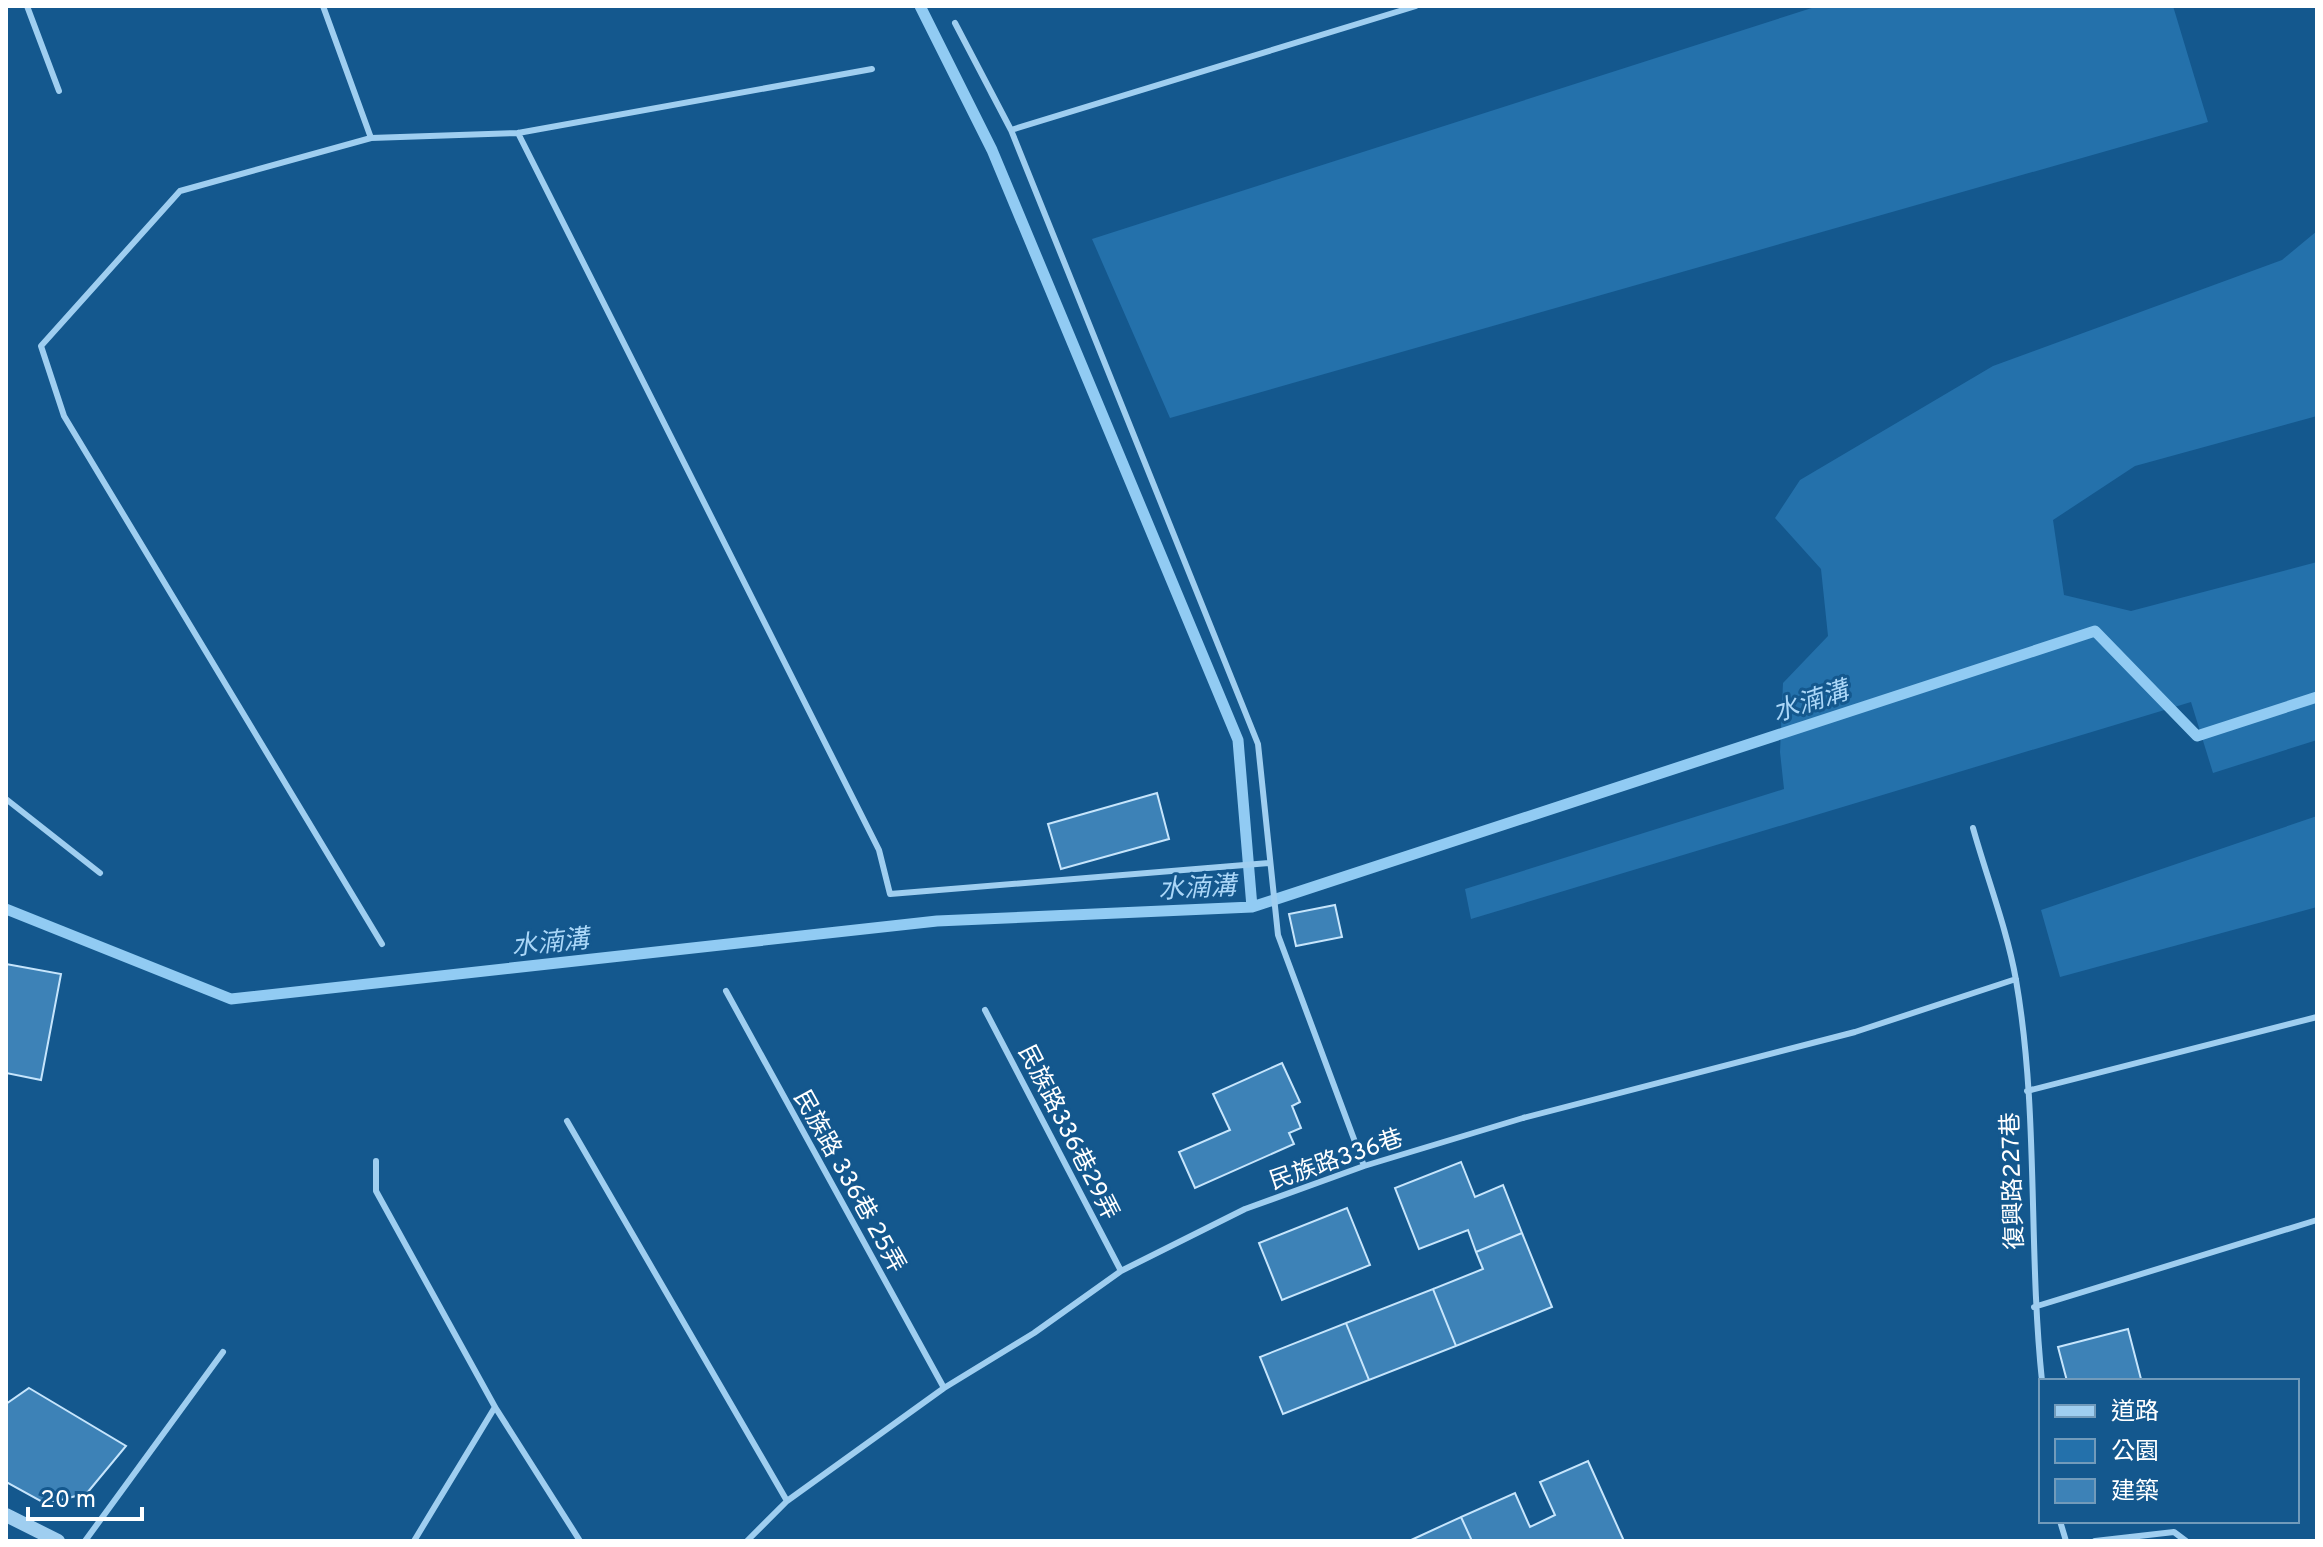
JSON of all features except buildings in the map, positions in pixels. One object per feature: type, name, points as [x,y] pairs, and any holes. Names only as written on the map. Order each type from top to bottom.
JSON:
[{"type":"street","points":[[6,1515],[58,1541]]},
{"type":"lane","points":[[27,6],[59,91]]},
{"type":"lane","points":[[323,6],[371,138]]},
{"type":"lane","points":[[1011,130],[1416,6]]},
{"type":"lane","points":[[955,23],[1011,130],[1258,744],[1278,935],[1364,1166]]},
{"type":"lane","points":[[382,944],[64,416],[41,346],[180,191],[371,138],[518,133],[872,69]]},
{"type":"lane","points":[[518,133],[879,850],[890,894],[1269,863]]},
{"type":"lane","points":[[6,799],[100,873]]},
{"type":"lane","name":"復興路227巷","points":[[1973,828],[2016,979],[2027,1091],[2034,1307],[2042,1379]]},
{"type":"lane","name":"民族路336巷","points":[[747,1541],[787,1501],[944,1388],[1034,1333],[1121,1271],[1245,1209],[1364,1166],[1523,1118],[1855,1032],[2016,979]]},
{"type":"lane","name":"民族路 336巷 25弄","points":[[726,991],[944,1388]]},
{"type":"lane","name":"民族路336巷29弄","points":[[985,1010],[1121,1271]]},
{"type":"lane","points":[[2027,1091],[2317,1017]]},
{"type":"lane","points":[[567,1121],[787,1501]]},
{"type":"lane","points":[[376,1161],[376,1191],[495,1407],[580,1541]]},
{"type":"lane","points":[[2034,1307],[2317,1220]]},
{"type":"lane","points":[[85,1541],[223,1352]]},
{"type":"lane","points":[[414,1541],[495,1407]]},
{"type":"lane","points":[[2095,1541],[2174,1532],[2186,1541]]},
{"type":"green space","points":[[1818,6],[2173,6],[2208,122],[1170,418],[1092,239]]},
{"type":"green space","points":[[2317,231],[2317,416],[2135,466],[2053,520],[2064,595],[2131,611],[2317,562],[2317,740],[2213,773],[2191,702],[1471,919],[1465,889],[1784,789],[1780,752],[1783,683],[1828,636],[1821,569],[1775,518],[1800,480],[1993,366],[2282,260]]},
{"type":"green space","points":[[2317,816],[2317,907],[2060,977],[2041,910]]},
{"type":"waterway","points":[[920,6],[992,150],[1238,740],[1252,907]]},
{"type":"waterway","name":"水湳溝","points":[[6,909],[231,999],[937,921],[1252,907],[2095,631],[2197,736],[2317,697]]}]
